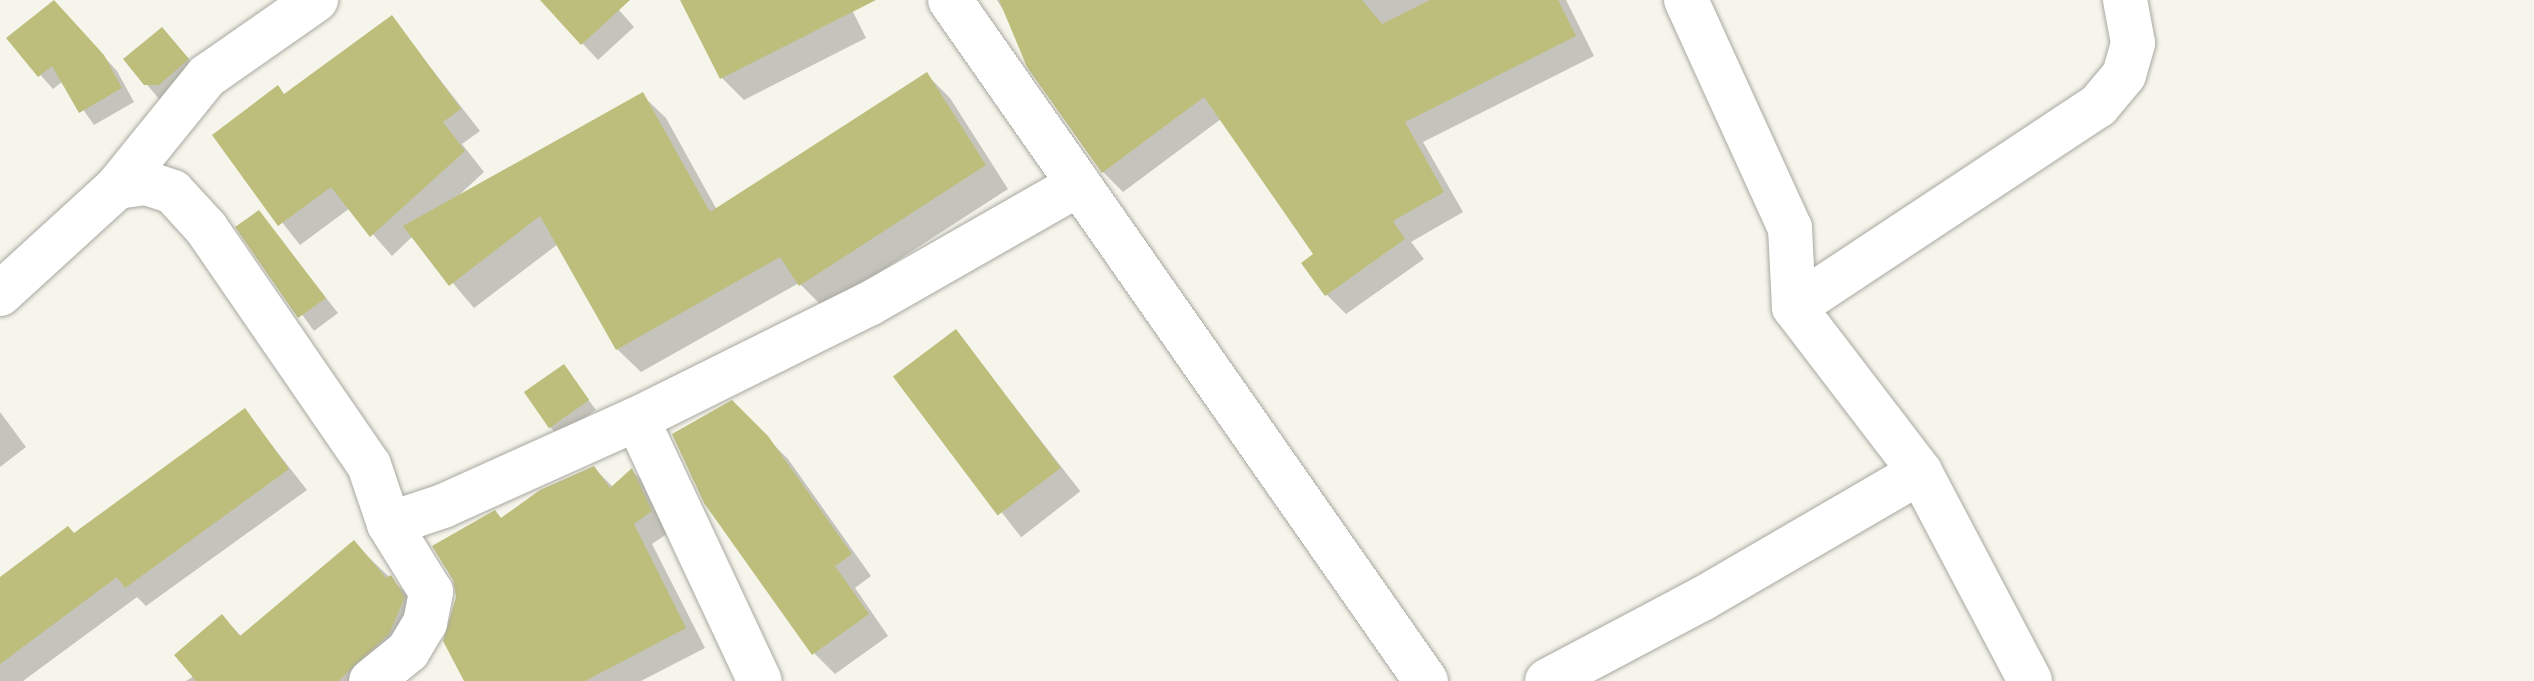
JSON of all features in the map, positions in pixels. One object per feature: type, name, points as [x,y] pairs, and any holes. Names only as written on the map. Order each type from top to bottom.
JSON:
[{"type":"street","points":[[0,294],[117,187],[207,76],[316,0]]},
{"type":"street","points":[[950,0],[1426,681]]},
{"type":"street","points":[[1686,0],[1790,228],[1794,307],[1920,472],[2030,681]]},
{"type":"street","points":[[1794,307],[2098,106],[2124,75],[2133,43],[2125,0]]},
{"type":"street","points":[[117,187],[146,183],[173,192],[206,228],[369,465],[389,524],[431,592],[425,623],[408,651],[371,681]]},
{"type":"street","points":[[389,524],[443,506],[637,419],[869,304],[1078,185]]},
{"type":"street","points":[[637,419],[760,681]]},
{"type":"street","points":[[1547,681],[1702,599],[1920,472]]},
{"type":"building","points":[[54,0],[104,55],[122,88],[79,113],[52,66],[38,77],[6,38]]},
{"type":"building","points":[[540,0],[630,0],[581,45]]},
{"type":"building","points":[[680,0],[876,0],[720,79]]},
{"type":"building","points":[[999,0],[1362,0],[1382,24],[1430,0],[1558,0],[1576,36],[1405,122],[1444,192],[1393,221],[1405,239],[1325,296],[1301,263],[1313,254],[1204,97],[1102,173],[1027,67]]},
{"type":"building","points":[[392,15],[461,109],[443,122],[465,151],[370,237],[331,187],[278,226],[212,135],[278,85],[284,94]]},
{"type":"building","points":[[162,27],[189,59],[159,85],[144,85],[123,59]]},
{"type":"building","points":[[927,72],[986,165],[799,286],[780,257],[616,350],[540,216],[449,286],[403,226],[643,92],[710,212]]},
{"type":"building","points":[[259,210],[326,298],[298,318],[235,227]]},
{"type":"building","points":[[956,329],[1061,468],[998,516],[893,377]]},
{"type":"building","points":[[564,364],[589,400],[549,428],[524,392]]},
{"type":"building","points":[[732,400],[768,436],[852,554],[835,566],[869,614],[812,655],[704,503],[672,434]]},
{"type":"building","points":[[245,408],[289,469],[125,588],[117,577],[0,664],[0,577],[68,526],[74,533]]},
{"type":"building","points":[[594,466],[610,488],[632,468],[652,511],[634,524],[686,628],[585,681],[464,681],[443,641],[456,597],[453,580],[432,546],[495,510],[501,518],[540,490]]},
{"type":"building","points":[[354,540],[386,578],[391,575],[405,597],[389,634],[338,681],[196,681],[174,655],[222,614],[240,636]]}]
